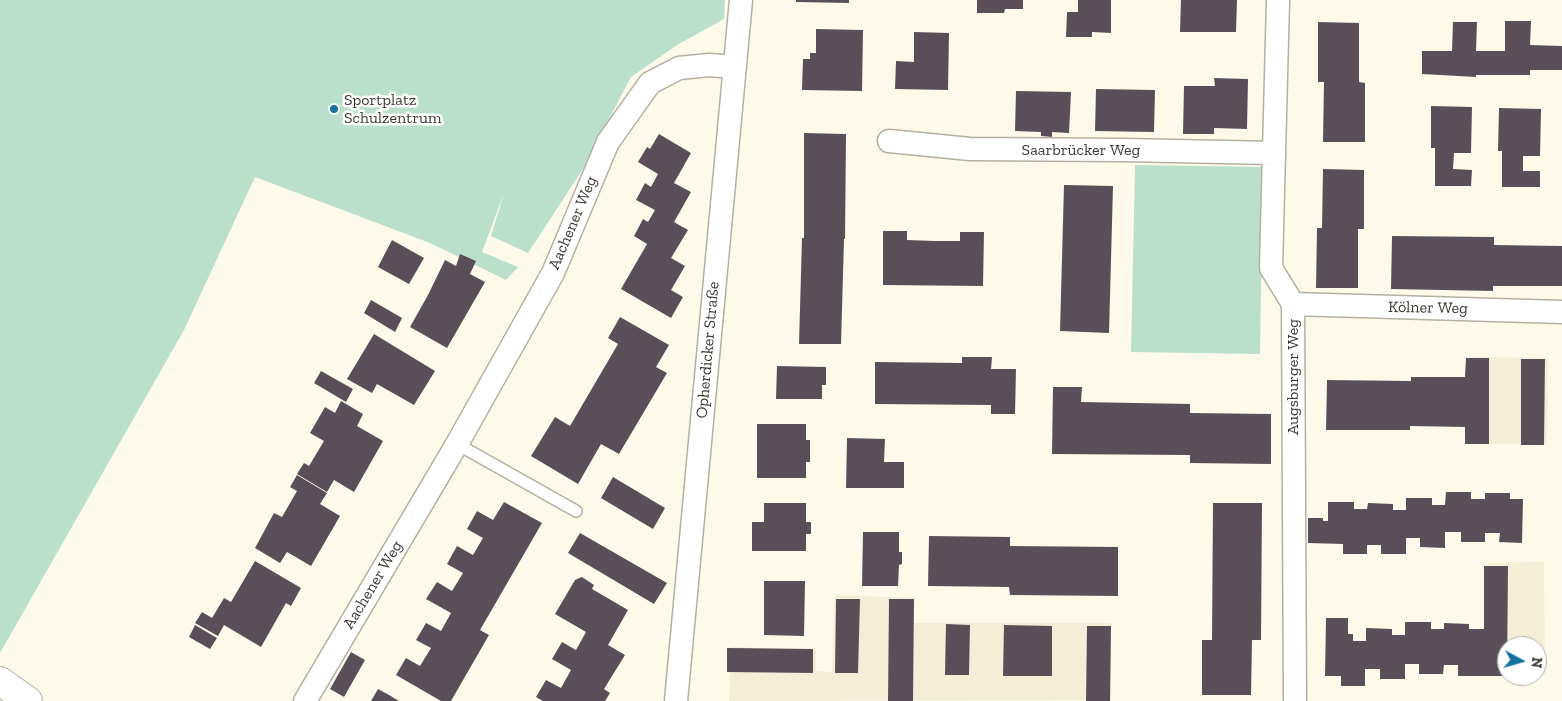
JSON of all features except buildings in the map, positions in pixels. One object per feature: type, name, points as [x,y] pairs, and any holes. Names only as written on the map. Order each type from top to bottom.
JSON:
[{"type":"street","name":"Opherdicker Straße","points":[[676,701],[741,0]]},
{"type":"street","name":"Augsburger Weg","points":[[1278,0],[1271,268],[1293,304],[1295,701]]},
{"type":"street","name":"Aachener Weg","points":[[305,701],[457,444],[553,273],[608,142],[650,83],[679,68],[709,65],[735,67]]},
{"type":"street","name":"Saarbrücker Weg","points":[[889,141],[970,149],[1124,150],[1274,154]]},
{"type":"street","name":"Kölner Weg","points":[[1293,304],[1562,312]]},
{"type":"street","points":[[0,681],[28,701]]},
{"type":"lane","points":[[457,444],[576,511]]},
{"type":"shaded area","points":[[1468,357],[1548,358],[1547,444],[1467,444]]},
{"type":"shaded area","points":[[1544,562],[1545,636],[1497,636],[1497,661],[1488,675],[1487,563]]},
{"type":"shaded area","points":[[835,595],[915,598],[914,623],[1111,623],[1111,700],[729,701],[731,647],[816,650],[816,671],[832,672]]},
{"type":"green space","points":[[0,0],[725,0],[724,19],[677,45],[631,77],[583,169],[528,253],[491,236],[504,193],[482,252],[518,267],[506,280],[430,243],[255,177],[184,330],[0,653]]},
{"type":"green space","points":[[1135,165],[1263,167],[1260,354],[1131,352]]},
{"type":"place","name":"Sportplatz Schulzentrum","points":[[334,109]]}]
